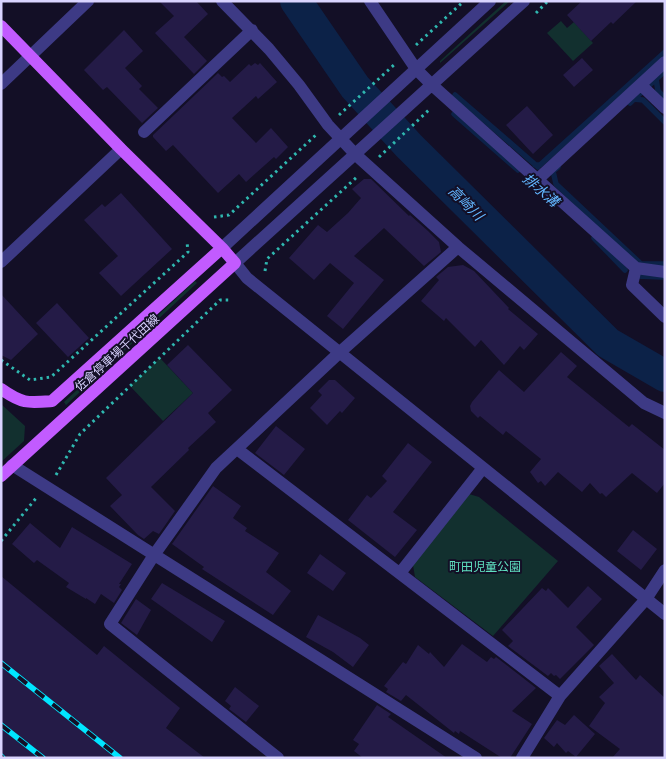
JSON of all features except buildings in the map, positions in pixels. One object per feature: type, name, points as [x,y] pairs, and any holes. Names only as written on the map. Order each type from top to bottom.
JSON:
[{"type":"main road","points":[[1,26],[235,263]]},
{"type":"main road","name":"佐倉停車場千代田線","points":[[1,389],[15,399],[29,403],[52,401],[222,248]]},
{"type":"main road","name":"佐倉停車場千代田線","points":[[1,476],[235,263]]},
{"type":"street","points":[[1,84],[88,1]]},
{"type":"street","points":[[222,1],[252,30],[331,122],[340,139],[356,155],[458,247],[644,403],[665,413]]},
{"type":"street","points":[[370,1],[416,70],[432,86],[636,268],[665,272]]},
{"type":"street","points":[[222,248],[490,1]]},
{"type":"street","points":[[524,1],[235,263],[247,278],[665,614]]},
{"type":"street","points":[[144,132],[252,30]]},
{"type":"street","points":[[538,179],[665,62]]},
{"type":"street","points":[[641,85],[665,108]]},
{"type":"street","points":[[1,262],[121,149]]},
{"type":"street","points":[[278,758],[110,624],[154,555],[216,468],[339,353],[458,247]]},
{"type":"street","points":[[636,268],[632,285],[665,317]]},
{"type":"street","points":[[237,449],[560,696]]},
{"type":"street","points":[[12,466],[476,758]]},
{"type":"street","points":[[400,573],[483,468]]},
{"type":"street","points":[[522,758],[560,696],[646,599],[665,570]]},
{"type":"path","points":[[413,48],[464,1]]},
{"type":"path","points":[[214,217],[229,215],[398,61]]},
{"type":"path","points":[[266,270],[267,259],[438,102]]},
{"type":"path","points":[[1,360],[30,380],[51,377],[188,252],[187,242]]},
{"type":"path","points":[[53,480],[80,434],[220,300],[232,300]]},
{"type":"path","points":[[1,541],[37,497]]},
{"type":"green space","points":[[506,1],[510,1],[440,63],[440,61]]},
{"type":"green space","points":[[561,21],[567,28],[574,22],[593,43],[573,61],[547,33]]},
{"type":"green space","points":[[195,281],[197,283],[66,405],[64,402]]},
{"type":"green space","points":[[160,358],[193,393],[163,421],[130,386]]},
{"type":"green space","points":[[1,404],[25,426],[24,441],[1,462]]},
{"type":"green space","name":"町田児童公園","points":[[469,494],[479,497],[558,561],[493,636],[415,577],[413,565]]},
{"type":"waterway","name":"高崎川","points":[[296,1],[355,87],[409,146],[608,343],[665,376]]},
{"type":"waterway","name":"排水溝","points":[[535,165],[540,165],[665,52]]},
{"type":"waterway","name":"排水溝","points":[[634,99],[665,71]]},
{"type":"waterway","name":"排水溝","points":[[656,79],[658,91],[665,98]]},
{"type":"waterway","name":"排水溝","points":[[455,95],[538,167]]},
{"type":"waterway","name":"排水溝","points":[[630,103],[634,99],[643,100],[665,122]]},
{"type":"waterway","name":"排水溝","points":[[454,114],[518,170]]},
{"type":"waterway","name":"排水溝","points":[[558,167],[553,171],[556,184],[641,264],[665,264]]},
{"type":"waterway","name":"排水溝","points":[[594,238],[625,270]]},
{"type":"waterway","name":"排水溝","points":[[636,276],[662,277]]},
{"type":"railway","points":[[1,663],[120,758]]},
{"type":"railway","points":[[1,725],[43,758]]}]
